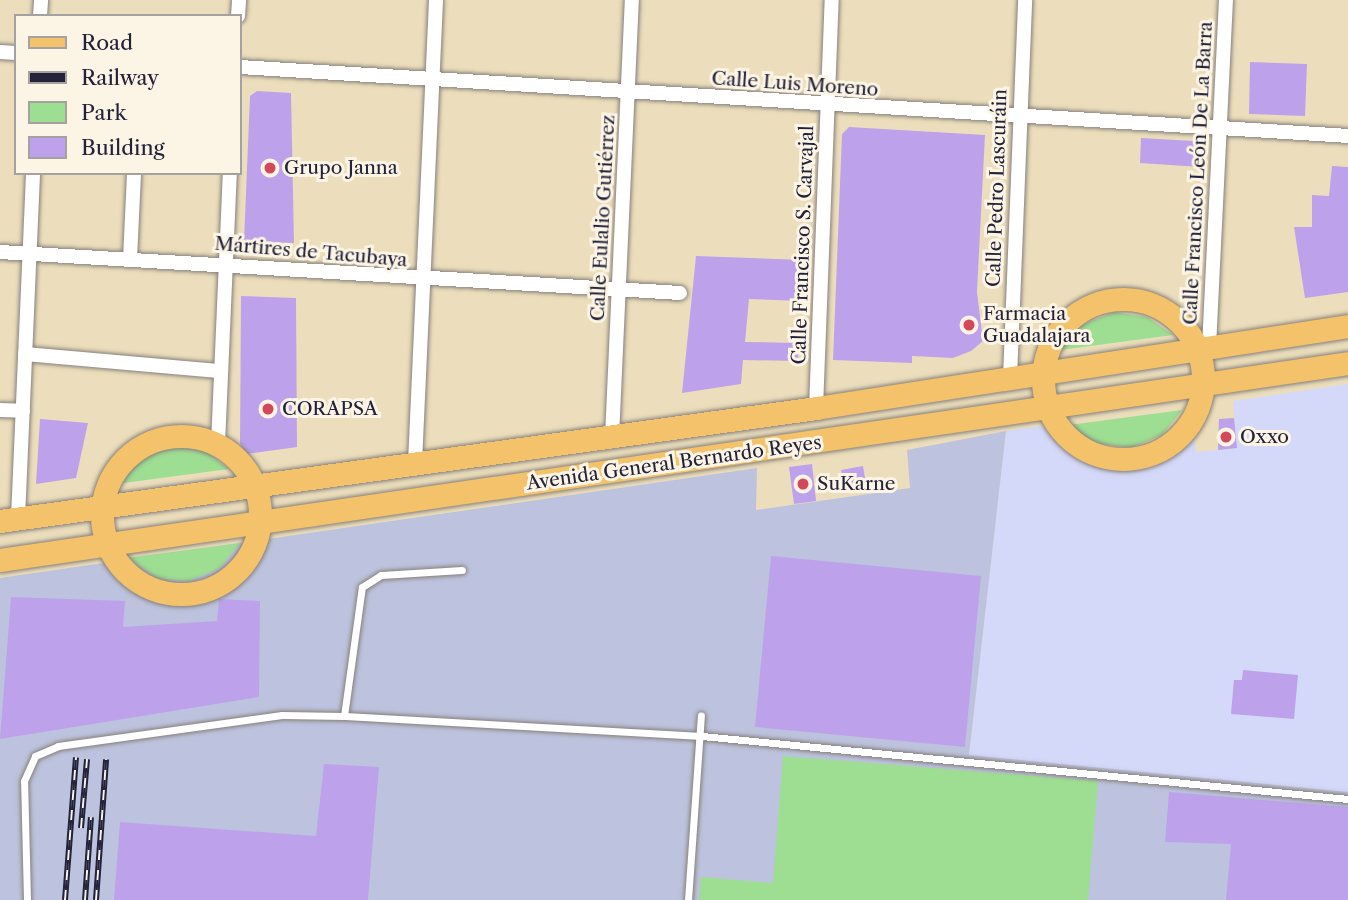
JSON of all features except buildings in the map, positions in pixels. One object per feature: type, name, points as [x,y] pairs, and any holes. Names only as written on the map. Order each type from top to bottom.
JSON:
[{"type":"main road","points":[[1120,298],[1169,313],[1204,348],[1202,387],[1183,431],[1134,458],[1108,458],[1080,447],[1048,409],[1043,373],[1048,351],[1067,321],[1086,307],[1120,298]]},
{"type":"main road","name":"Avenida General Bernardo Reyes","points":[[9,520],[816,408],[1348,326]]},
{"type":"main road","name":"Avenida General Bernardo Reyes","points":[[0,560],[1202,387],[1348,363]]},
{"type":"main road","points":[[181,435],[218,444],[246,467],[253,486],[259,522],[252,555],[237,573],[189,593],[139,581],[106,544],[101,507],[123,459],[143,445],[181,435]]},
{"type":"street","points":[[415,463],[436,0]]},
{"type":"street","name":"Calle Eulalio Gutiérrez","points":[[612,437],[632,0]]},
{"type":"street","name":"Calle Francisco S. Carvajal","points":[[816,408],[832,0]]},
{"type":"street","name":"Calle Pedro Lascuráin","points":[[1010,378],[1018,117],[1025,0]]},
{"type":"street","name":"Calle Francisco León De La Barra","points":[[1204,348],[1220,129],[1226,0]]},
{"type":"street","name":"Calle Luis Moreno","points":[[242,66],[1348,136]]},
{"type":"street","points":[[9,520],[23,411],[33,175]]},
{"type":"street","points":[[130,259],[134,175]]},
{"type":"street","points":[[218,444],[230,175]]},
{"type":"street","name":"Mártires de Tacubaya","points":[[0,252],[226,263],[423,280],[680,293]]},
{"type":"street","points":[[25,354],[221,371]]},
{"type":"street","points":[[0,410],[23,411]]},
{"type":"lane","points":[[344,716],[362,587],[381,575],[462,570]]},
{"type":"lane","points":[[27,900],[25,771],[45,749],[282,715],[702,736],[1348,799]]},
{"type":"lane","points":[[688,900],[702,736],[701,715]]},
{"type":"shaded area","points":[[1348,384],[1348,792],[969,756],[1006,431],[1042,426],[1075,459],[1131,470],[1174,455],[1194,437],[1196,452],[1237,448],[1233,401]]},
{"type":"shaded area","points":[[1006,431],[969,755],[1348,792],[1348,900],[0,900],[0,578],[757,468],[756,510],[910,488],[907,450]]},
{"type":"green space","points":[[1114,312],[1147,317],[1173,335],[1060,350],[1079,326]]},
{"type":"green space","points":[[1182,410],[1162,435],[1131,448],[1093,443],[1069,425]]},
{"type":"green space","points":[[170,446],[204,450],[229,469],[116,484],[141,455]]},
{"type":"green space","points":[[240,543],[220,568],[189,581],[159,579],[127,558]]},
{"type":"green space","points":[[783,756],[1098,781],[1088,900],[699,900],[701,877],[773,883]]},
{"type":"railway","points":[[65,900],[76,757]]},
{"type":"railway","points":[[81,828],[87,759]]},
{"type":"railway","points":[[96,900],[106,759]]},
{"type":"railway","points":[[85,900],[91,817]]},
{"type":"place","name":"Grupo Janna","points":[[270,168]]},
{"type":"place","name":"Farmacia Guadalajara","points":[[969,325]]},
{"type":"place","name":"CORAPSA","points":[[268,409]]},
{"type":"place","name":"Oxxo","points":[[1226,437]]},
{"type":"place","name":"SuKarne","points":[[803,484]]}]
